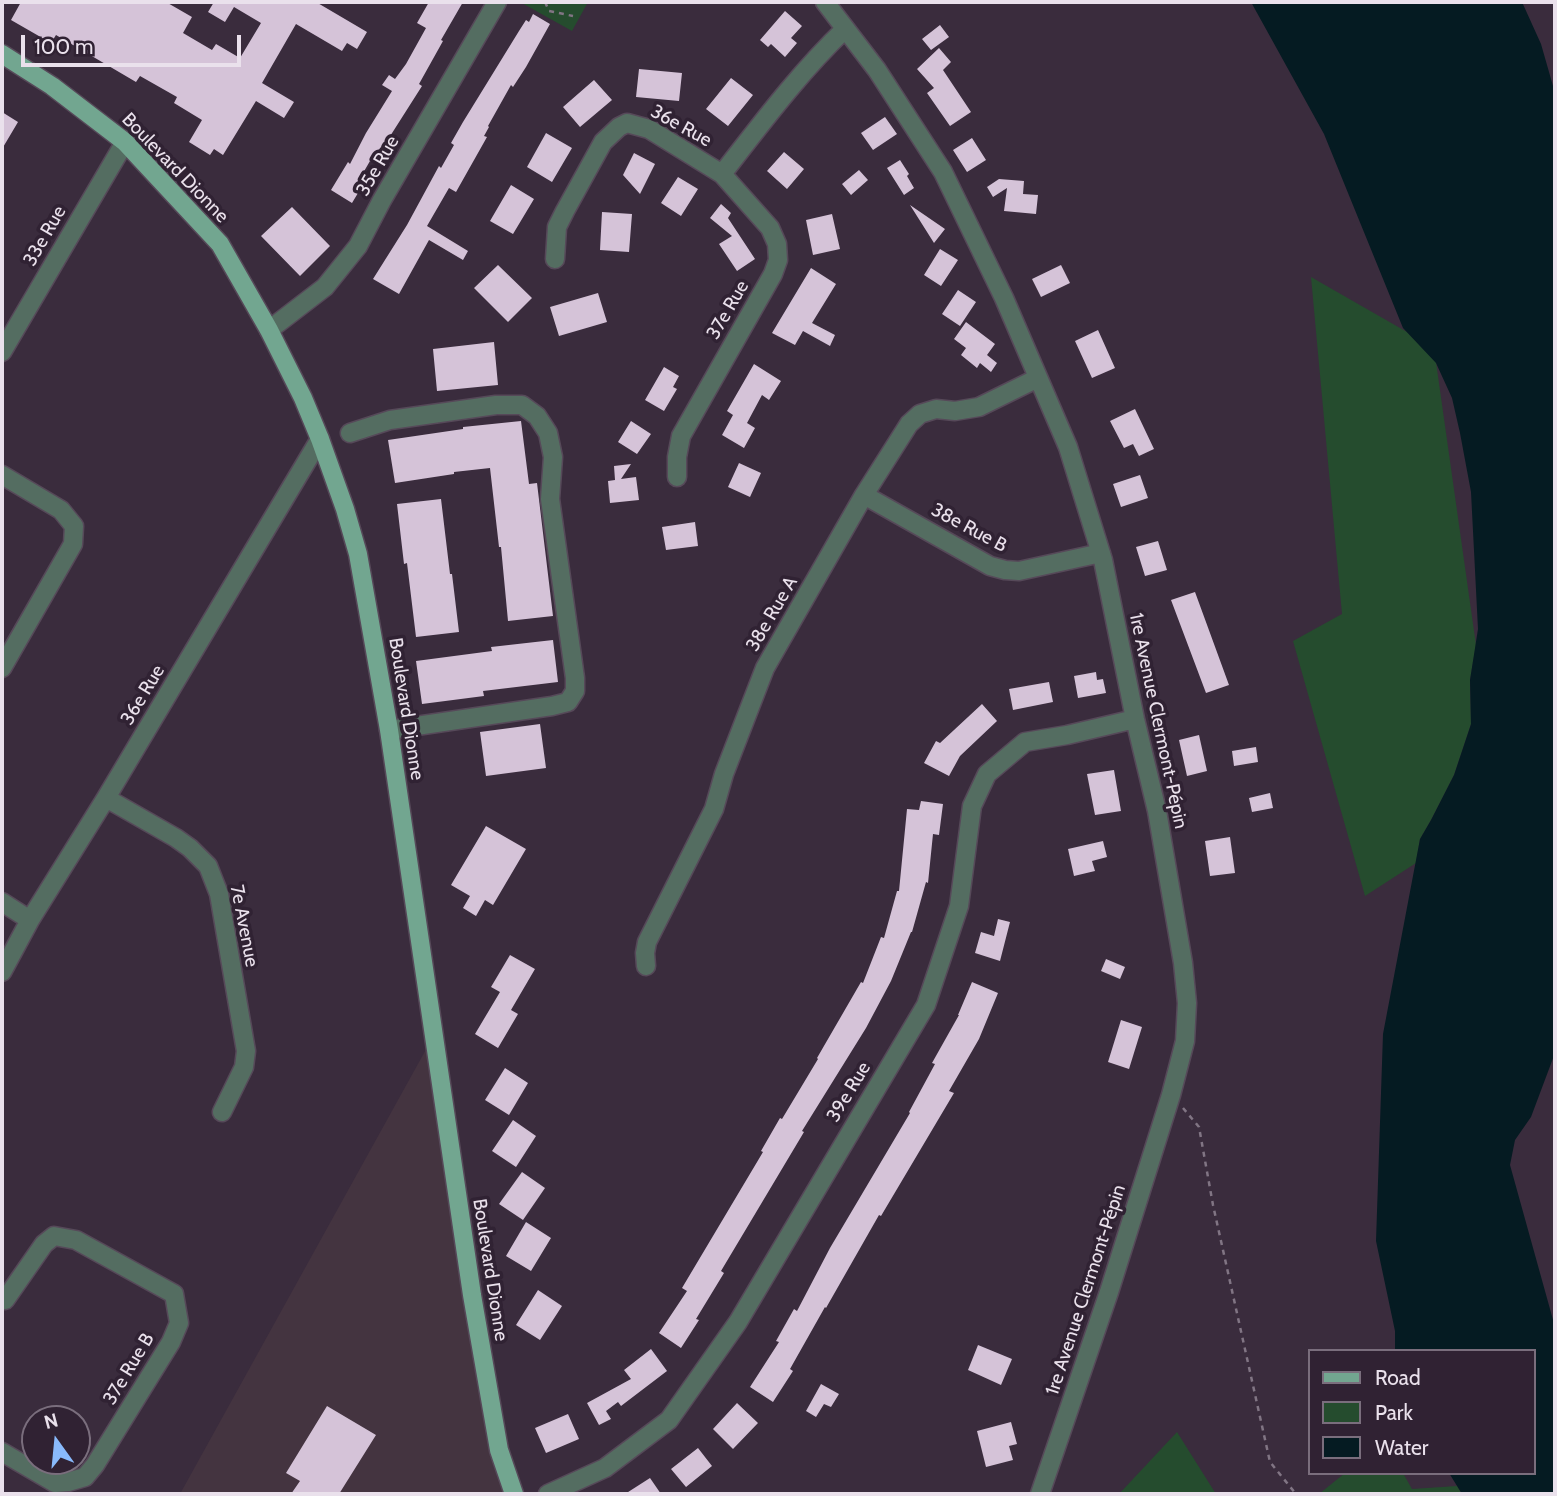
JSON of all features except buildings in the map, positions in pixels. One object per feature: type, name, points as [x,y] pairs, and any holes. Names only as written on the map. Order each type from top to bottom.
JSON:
[{"type":"main road","name":"Boulevard Dionne","points":[[2,54],[52,86],[125,142],[220,244],[269,330],[303,398],[345,509],[358,554],[389,730],[474,1308],[499,1450],[514,1494]]},
{"type":"street","name":"35e Rue","points":[[269,330],[325,287],[358,246],[497,2]]},
{"type":"street","name":"1re Avenue Clermont-Pépin","points":[[825,2],[884,80],[943,172],[1004,298],[1068,447],[1101,553],[1157,811],[1183,963],[1187,1003],[1185,1041],[1171,1095],[1110,1292],[1040,1494]]},
{"type":"street","name":"36e Rue","points":[[555,259],[557,227],[603,142],[619,127],[627,123],[649,129],[722,174],[800,75],[845,29]]},
{"type":"street","name":"33e Rue","points":[[2,352],[125,142]]},
{"type":"street","name":"37e Rue","points":[[677,477],[681,436],[773,274],[778,260],[778,244],[770,228],[722,174]]},
{"type":"street","name":"38e Rue A","points":[[646,966],[648,942],[715,808],[724,774],[765,668],[864,495],[909,424],[920,414],[936,409],[955,411],[979,407],[1038,378]]},
{"type":"street","points":[[350,433],[390,420],[496,405],[522,405],[537,416],[548,433],[553,457],[550,499],[575,691],[568,702],[552,706],[389,730]]},
{"type":"street","name":"36e Rue","points":[[2,972],[30,920],[320,439]]},
{"type":"street","points":[[2,475],[61,510],[74,526],[73,544],[2,668]]},
{"type":"street","name":"38e Rue B","points":[[864,495],[990,566],[1005,570],[1018,571],[1101,553]]},
{"type":"street","name":"39e Rue","points":[[548,1494],[605,1468],[670,1420],[738,1322],[926,1005],[959,906],[972,806],[987,774],[1025,742],[1135,719]]},
{"type":"street","name":"7e Avenue","points":[[106,798],[190,848],[208,866],[219,894],[246,1051],[244,1067],[222,1112]]},
{"type":"street","points":[[2,902],[30,920]]},
{"type":"street","name":"37e Rue B","points":[[2,1452],[55,1483],[85,1477],[171,1342],[178,1323],[174,1294],[76,1240],[54,1236],[44,1244],[3,1302]]},
{"type":"path","points":[[545,2],[549,10],[573,16]]},
{"type":"path","points":[[1171,1095],[1199,1127],[1213,1205],[1270,1462],[1296,1494]]},
{"type":"shaded area","points":[[434,1035],[514,1494],[180,1494]]},
{"type":"green space","points":[[520,2],[588,2],[572,31]]},
{"type":"green space","points":[[1311,277],[1407,332],[1436,362],[1476,645],[1470,680],[1471,724],[1454,775],[1420,839],[1416,863],[1365,896],[1293,641],[1342,614]]},
{"type":"green space","points":[[1177,1432],[1216,1494],[1119,1494]]},
{"type":"green space","points":[[1343,1475],[1404,1475],[1412,1489],[1457,1486],[1462,1494],[1319,1494]]},
{"type":"water","points":[[1251,2],[1522,2],[1541,44],[1555,93],[1555,1053],[1531,1117],[1515,1140],[1510,1165],[1555,1327],[1555,1494],[1462,1494],[1450,1475],[1536,1475],[1536,1349],[1395,1349],[1395,1331],[1376,1241],[1383,1034],[1420,839],[1454,775],[1471,724],[1470,680],[1478,629],[1471,492],[1452,398],[1436,363],[1403,328],[1324,134]]}]
